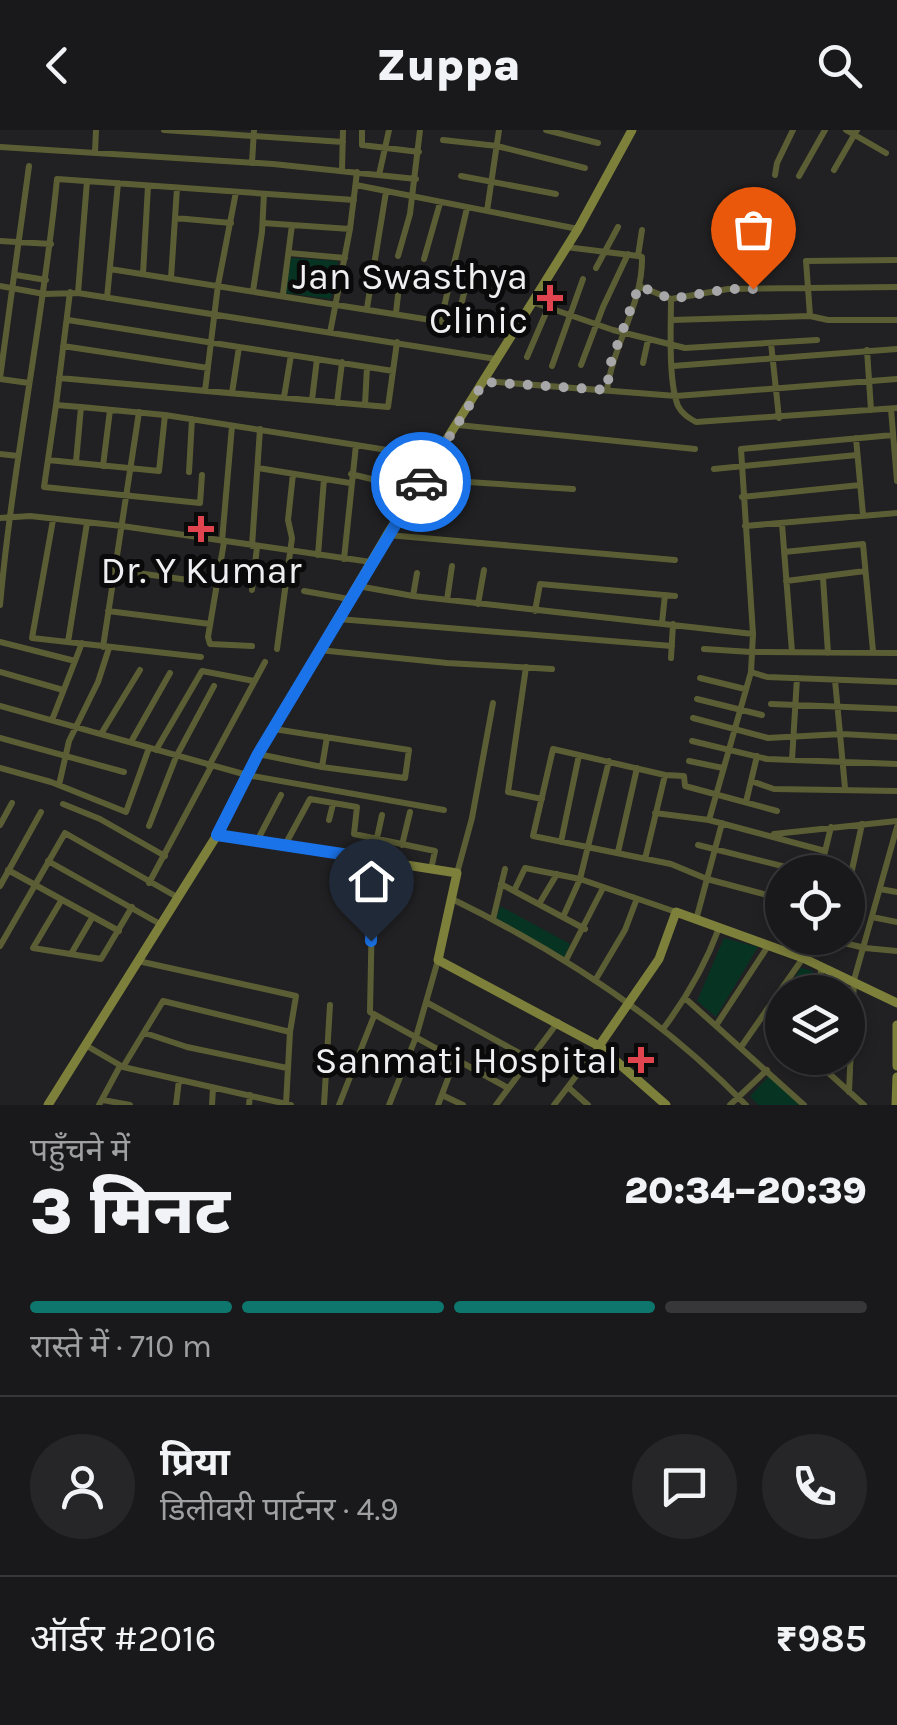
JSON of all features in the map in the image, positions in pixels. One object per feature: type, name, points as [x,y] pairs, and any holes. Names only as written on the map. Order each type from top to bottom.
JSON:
[{"type":"street","points":[[95,152],[96,130]]},
{"type":"street","points":[[164,130],[254,132],[342,142]]},
{"type":"street","points":[[342,170],[343,130]]},
{"type":"street","points":[[362,130],[362,145],[418,152]]},
{"type":"street","points":[[379,174],[389,130]]},
{"type":"street","points":[[398,256],[413,198],[420,130]]},
{"type":"street","points":[[486,212],[500,130]]},
{"type":"street","points":[[546,130],[598,143]]},
{"type":"street","points":[[48,1105],[217,835],[258,754],[371,562],[578,229],[632,130]]},
{"type":"street","points":[[775,176],[777,162],[794,130]]},
{"type":"street","points":[[798,176],[826,130]]},
{"type":"street","points":[[846,130],[856,132],[886,154]]},
{"type":"street","points":[[252,163],[254,132]]},
{"type":"street","points":[[834,170],[856,132]]},
{"type":"street","points":[[443,140],[498,146],[585,168]]},
{"type":"street","points":[[0,147],[252,163],[416,179]]},
{"type":"street","points":[[29,383],[0,379],[30,166]]},
{"type":"street","points":[[330,333],[357,172]]},
{"type":"street","points":[[461,176],[556,194]]},
{"type":"street","points":[[0,606],[4,518],[44,294],[57,179],[354,200]]},
{"type":"street","points":[[87,182],[44,488],[200,503],[202,475]]},
{"type":"street","points":[[107,298],[118,183]]},
{"type":"street","points":[[143,274],[148,185]]},
{"type":"street","points":[[356,185],[578,229]]},
{"type":"street","points":[[171,278],[177,188]]},
{"type":"street","points":[[205,391],[218,285],[236,192]]},
{"type":"street","points":[[367,308],[386,192]]},
{"type":"street","points":[[254,291],[264,194]]},
{"type":"street","points":[[424,259],[440,202]]},
{"type":"street","points":[[441,320],[467,208]]},
{"type":"street","points":[[175,218],[230,223]]},
{"type":"street","points":[[263,224],[350,229]]},
{"type":"street","points":[[283,294],[292,225]]},
{"type":"street","points":[[596,268],[618,226]]},
{"type":"street","points":[[638,256],[642,230]]},
{"type":"street","points":[[0,241],[50,244]]},
{"type":"street","points":[[566,247],[642,258],[639,286],[610,365],[607,390]]},
{"type":"street","points":[[289,253],[345,258]]},
{"type":"street","points":[[581,365],[628,254]]},
{"type":"street","points":[[810,316],[806,261],[897,260]]},
{"type":"street","points":[[110,269],[476,327]]},
{"type":"street","points":[[16,275],[46,280]]},
{"type":"street","points":[[373,277],[399,282]]},
{"type":"street","points":[[396,313],[400,277],[446,288]]},
{"type":"street","points":[[552,366],[583,280]]},
{"type":"street","points":[[0,286],[44,294],[74,293],[496,359]]},
{"type":"street","points":[[639,286],[671,299],[728,289],[897,287]]},
{"type":"street","points":[[457,322],[465,289]]},
{"type":"street","points":[[671,299],[669,346],[676,396],[685,416],[696,422],[894,408],[897,481]]},
{"type":"street","points":[[532,302],[669,346],[816,340]]},
{"type":"street","points":[[527,357],[548,308]]},
{"type":"street","points":[[671,320],[810,316],[828,320],[897,320]]},
{"type":"street","points":[[68,320],[393,370]]},
{"type":"street","points":[[643,364],[648,340]]},
{"type":"street","points":[[59,378],[388,407],[397,342]]},
{"type":"street","points":[[772,342],[779,418]]},
{"type":"street","points":[[63,346],[208,368]]},
{"type":"street","points":[[232,393],[239,347]]},
{"type":"street","points":[[673,366],[897,349]]},
{"type":"street","points":[[867,350],[871,410]]},
{"type":"street","points":[[284,397],[290,355]]},
{"type":"street","points":[[312,400],[317,359]]},
{"type":"street","points":[[337,402],[342,362]]},
{"type":"street","points":[[364,405],[367,366]]},
{"type":"street","points":[[484,382],[676,396],[897,379]]},
{"type":"street","points":[[56,405],[165,415],[436,458]]},
{"type":"street","points":[[76,462],[81,407]]},
{"type":"street","points":[[103,466],[110,410]]},
{"type":"street","points":[[58,785],[76,727],[98,682],[106,648],[108,610],[139,412]]},
{"type":"street","points":[[48,460],[159,472],[165,415]]},
{"type":"street","points":[[189,472],[192,419]]},
{"type":"street","points":[[458,425],[695,449]]},
{"type":"street","points":[[232,426],[210,644],[252,646]]},
{"type":"street","points":[[252,590],[260,429]]},
{"type":"street","points":[[709,820],[751,672],[752,634],[739,453],[744,448],[893,435]]},
{"type":"street","points":[[856,438],[863,515]]},
{"type":"street","points":[[344,559],[356,445]]},
{"type":"street","points":[[0,454],[18,456]]},
{"type":"street","points":[[714,468],[857,455]]},
{"type":"street","points":[[258,468],[416,490]]},
{"type":"street","points":[[277,649],[292,534],[288,520],[292,474]]},
{"type":"street","points":[[318,556],[324,479]]},
{"type":"street","points":[[422,480],[573,489]]},
{"type":"street","points":[[742,497],[860,484]]},
{"type":"street","points":[[745,526],[897,513]]},
{"type":"street","points":[[4,518],[30,516],[122,526],[371,562]]},
{"type":"street","points":[[53,520],[32,638],[201,657]]},
{"type":"street","points":[[68,642],[87,523]]},
{"type":"street","points":[[782,524],[792,652]]},
{"type":"street","points":[[387,535],[675,560]]},
{"type":"street","points":[[784,552],[862,544],[873,651]]},
{"type":"street","points":[[447,600],[452,566]]},
{"type":"street","points":[[115,570],[218,584]]},
{"type":"street","points":[[478,604],[484,570]]},
{"type":"street","points":[[786,581],[865,571]]},
{"type":"street","points":[[413,596],[418,573]]},
{"type":"street","points":[[823,578],[828,653]]},
{"type":"street","points":[[535,610],[540,584],[675,596]]},
{"type":"street","points":[[358,586],[478,604],[752,634]]},
{"type":"street","points":[[304,591],[350,598]]},
{"type":"street","points":[[662,623],[665,595]]},
{"type":"street","points":[[108,610],[210,624]]},
{"type":"street","points":[[338,619],[672,646]]},
{"type":"street","points":[[671,658],[673,624]]},
{"type":"street","points":[[0,642],[75,661]]},
{"type":"street","points":[[52,720],[82,643]]},
{"type":"street","points":[[704,648],[752,652],[897,652]]},
{"type":"street","points":[[320,650],[447,664],[552,669]]},
{"type":"street","points":[[150,882],[265,662]]},
{"type":"street","points":[[526,667],[508,792],[542,800]]},
{"type":"street","points":[[101,734],[140,670]]},
{"type":"street","points":[[0,768],[58,785],[126,812],[152,749],[202,671],[254,681]]},
{"type":"street","points":[[0,672],[63,690]]},
{"type":"street","points":[[130,742],[170,672]]},
{"type":"street","points":[[751,672],[767,677],[897,682]]},
{"type":"street","points":[[700,678],[745,689]]},
{"type":"street","points":[[792,760],[797,678]]},
{"type":"street","points":[[835,680],[845,788]]},
{"type":"street","points":[[149,826],[176,756],[214,686]]},
{"type":"street","points":[[697,699],[762,715]]},
{"type":"street","points":[[389,1105],[416,1036],[438,960],[472,818],[493,703]]},
{"type":"street","points":[[771,704],[897,709]]},
{"type":"street","points":[[0,706],[247,775],[444,810]]},
{"type":"street","points":[[693,718],[768,738],[842,734],[897,738]]},
{"type":"street","points":[[258,754],[405,778],[409,750],[273,729]]},
{"type":"street","points":[[322,767],[326,737]]},
{"type":"street","points":[[0,738],[124,772]]},
{"type":"street","points":[[692,741],[792,760],[897,764]]},
{"type":"street","points":[[765,895],[708,880],[671,864],[533,836],[554,749],[684,776],[685,786],[777,811]]},
{"type":"street","points":[[561,842],[579,755]]},
{"type":"street","points":[[746,802],[757,756]]},
{"type":"street","points":[[562,917],[580,879],[609,761]]},
{"type":"street","points":[[689,761],[724,768]]},
{"type":"street","points":[[618,852],[636,768]]},
{"type":"street","points":[[645,858],[665,775]]},
{"type":"street","points":[[752,781],[774,788],[897,791]]},
{"type":"street","points":[[257,841],[281,794]]},
{"type":"street","points":[[285,845],[310,799],[357,807],[354,834],[435,852],[432,869]]},
{"type":"street","points":[[0,825],[12,804]]},
{"type":"street","points":[[63,804],[111,825],[165,856]]},
{"type":"street","points":[[329,820],[333,804]]},
{"type":"street","points":[[0,886],[41,812]]},
{"type":"street","points":[[402,845],[410,812]]},
{"type":"street","points":[[655,813],[709,820],[825,851]]},
{"type":"street","points":[[377,838],[382,816]]},
{"type":"street","points":[[696,920],[722,823]]},
{"type":"street","points":[[855,855],[862,824]]},
{"type":"street","points":[[768,835],[897,824],[856,975]]},
{"type":"street","points":[[824,855],[832,827]]},
{"type":"street","points":[[0,946],[65,832],[177,897]]},
{"type":"street","points":[[217,835],[456,873]]},
{"type":"street","points":[[698,845],[765,862]]},
{"type":"street","points":[[362,857],[360,887],[372,911],[368,1008],[374,1016],[508,1088]]},
{"type":"street","points":[[48,861],[160,924]]},
{"type":"street","points":[[514,890],[526,868],[557,874],[765,944]]},
{"type":"street","points":[[493,919],[506,869]]},
{"type":"street","points":[[8,870],[119,931]]},
{"type":"street","points":[[539,904],[557,874]]},
{"type":"street","points":[[502,884],[585,929]]},
{"type":"street","points":[[566,960],[604,888]]},
{"type":"street","points":[[880,888],[897,892]]},
{"type":"street","points":[[452,899],[596,979],[663,1029],[746,1105]]},
{"type":"street","points":[[61,901],[33,948],[101,959],[132,907]]},
{"type":"street","points":[[596,979],[626,930],[636,901]]},
{"type":"street","points":[[554,1105],[659,958],[676,912]]},
{"type":"street","points":[[71,954],[92,918]]},
{"type":"street","points":[[872,918],[897,922]]},
{"type":"street","points":[[663,1029],[704,968],[719,928]]},
{"type":"street","points":[[866,948],[897,951]]},
{"type":"street","points":[[717,1024],[765,951]]},
{"type":"street","points":[[794,955],[842,975]]},
{"type":"street","points":[[791,975],[802,958]]},
{"type":"street","points":[[438,960],[599,1046],[666,1105]]},
{"type":"street","points":[[87,1046],[121,1067],[288,1104],[290,1032],[296,996],[138,962]]},
{"type":"street","points":[[821,966],[821,975]]},
{"type":"street","points":[[865,986],[897,1002]]},
{"type":"street","points":[[686,999],[765,1069]]},
{"type":"street","points":[[130,1105],[101,1102],[163,1001],[290,1032]]},
{"type":"street","points":[[426,1002],[530,1059]]},
{"type":"street","points":[[324,1105],[330,1006]]},
{"type":"street","points":[[741,1047],[765,1014]]},
{"type":"street","points":[[340,1105],[374,1016]]},
{"type":"street","points":[[496,1105],[558,1022]]},
{"type":"street","points":[[897,1026],[897,1066]]},
{"type":"street","points":[[145,1033],[187,1047],[288,1068]]},
{"type":"street","points":[[438,1105],[455,1060]]},
{"type":"street","points":[[730,1105],[765,1071]]},
{"type":"street","points":[[771,1075],[804,1105]]},
{"type":"street","points":[[832,1075],[864,1105]]},
{"type":"street","points":[[848,1092],[849,1075]]},
{"type":"street","points":[[896,1105],[897,1077]]},
{"type":"street","points":[[176,1105],[179,1080]]},
{"type":"street","points":[[568,1087],[588,1105]]},
{"type":"street","points":[[212,1105],[214,1088]]},
{"type":"street","points":[[248,1105],[250,1094]]},
{"type":"street","points":[[442,1094],[463,1105]]},
{"type":"street","points":[[850,1105],[857,1098]]},
{"type":"green space","points":[[291,258],[338,261],[331,299],[285,293]]},
{"type":"green space","points":[[500,906],[570,944],[564,958],[496,918]]},
{"type":"green space","points":[[724,938],[758,947],[716,1017],[697,1001]]},
{"type":"green space","points":[[801,968],[813,971],[813,975],[797,975]]},
{"type":"green space","points":[[769,1076],[800,1105],[758,1105],[750,1096]]},
{"type":"way so far","points":[[421,482],[484,382],[607,390],[610,365],[639,286],[671,299],[728,289],[753,289]]},
{"type":"place","name":"Jan Swasthya Clinic","points":[[550,298]]},
{"type":"place","name":"Dr. Y Kumar","points":[[201,529]]},
{"type":"place","name":"Sanmati Hospital","points":[[641,1060]]},
{"type":"route","points":[[371,941],[372,906],[360,887],[362,857],[217,835],[258,754],[421,482]]}]
